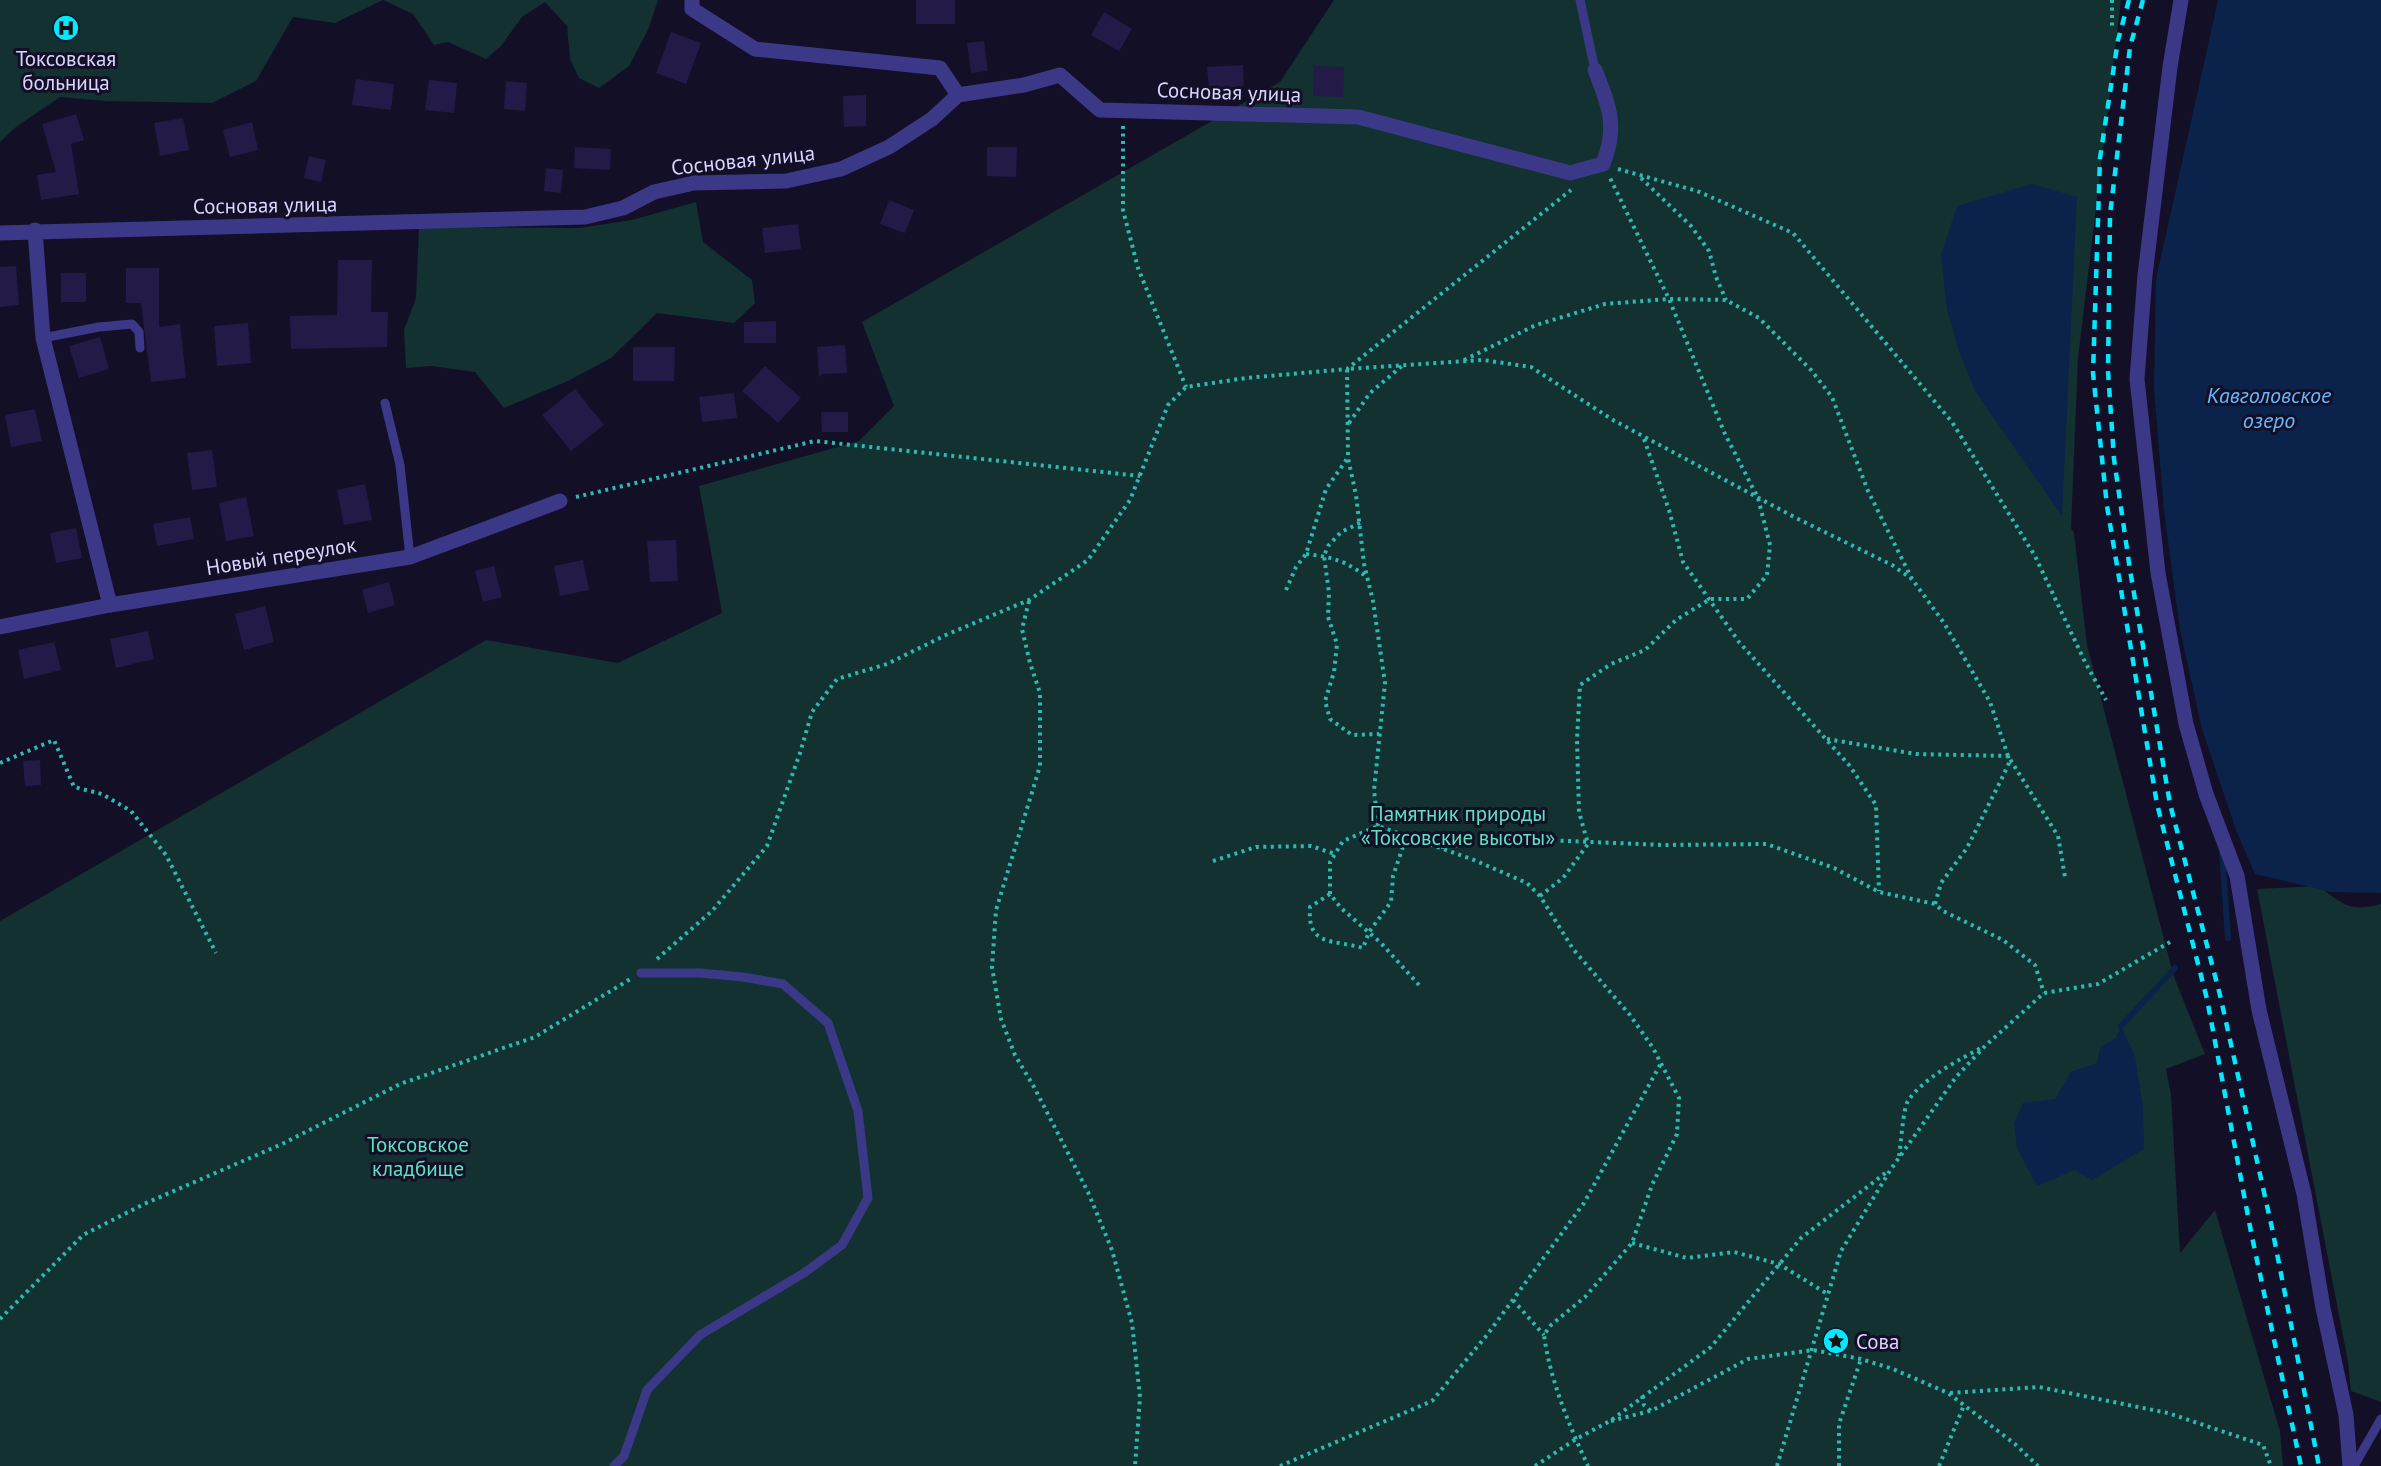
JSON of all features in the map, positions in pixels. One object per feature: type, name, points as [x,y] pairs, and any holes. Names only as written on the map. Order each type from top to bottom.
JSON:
[{"type":"street","points":[[692,0],[692,9],[755,49],[940,68],[958,95]]},
{"type":"street","points":[[2181,0],[2170,67],[2153,206],[2137,379],[2158,573],[2186,724],[2206,794],[2237,876],[2259,1010],[2304,1194],[2323,1308],[2346,1415],[2352,1466]]},
{"type":"street","points":[[1595,70],[1610,106],[1611,143],[1603,164]]},
{"type":"street","name":"Сосновая улица","points":[[0,233],[585,217],[623,208],[654,192],[694,183],[786,181],[841,169],[889,147],[932,120],[958,95],[1024,85],[1060,75],[1100,110],[1358,117],[1570,173],[1603,164]]},
{"type":"street","points":[[35,231],[43,338],[110,605]]},
{"type":"street","name":"Новый переулок","points":[[0,627],[110,605],[410,557],[560,501]]},
{"type":"lane","points":[[1581,0],[1595,70]]},
{"type":"lane","points":[[43,338],[99,327],[132,324],[139,333],[140,348]]},
{"type":"lane","points":[[385,403],[400,465],[410,557]]},
{"type":"lane","points":[[614,1466],[624,1456],[647,1390],[700,1335],[804,1273],[842,1245],[868,1198],[858,1111],[828,1023],[783,984],[700,973],[641,973]]},
{"type":"lane","points":[[2352,1466],[2381,1419]]},
{"type":"path","points":[[2112,0],[2112,29]]},
{"type":"path","points":[[1123,111],[1123,210],[1138,268],[1186,387]]},
{"type":"path","points":[[1603,164],[1697,192],[1793,233],[1952,423],[2035,556],[2085,662],[2106,700]]},
{"type":"path","points":[[1588,844],[1579,812],[1577,740],[1580,685],[1611,664],[1645,650],[1676,621],[1710,599],[1747,599],[1767,575],[1770,545],[1758,498],[1725,434],[1669,299],[1603,164]]},
{"type":"path","points":[[1640,176],[1691,226],[1708,251],[1726,300]]},
{"type":"path","points":[[1347,369],[1576,186]]},
{"type":"path","points":[[1463,360],[1546,321],[1605,304],[1669,299],[1726,300],[1759,318],[1811,370],[1832,397],[1868,492],[1912,579],[1944,623],[1990,702],[2008,756],[2009,763],[2002,778],[1967,848],[1941,883],[1935,904]]},
{"type":"path","points":[[0,1318],[83,1235],[144,1204],[282,1144],[400,1084],[535,1036],[641,973],[712,911],[767,846],[812,712],[837,679],[887,664],[948,634],[1029,600],[1088,560],[1130,500],[1168,405],[1186,387],[1246,378],[1463,360],[1483,360],[1531,367],[1613,420],[1796,518],[1892,565],[1912,579]]},
{"type":"path","points":[[1347,424],[1370,393],[1403,365]]},
{"type":"path","points":[[1347,369],[1348,458],[1356,495],[1385,683],[1374,789],[1377,826]]},
{"type":"path","points":[[1644,437],[1669,510],[1683,562],[1738,642],[1850,765],[1876,805],[1879,892]]},
{"type":"path","points":[[560,501],[815,441],[1140,476]]},
{"type":"path","points":[[1286,590],[1296,567],[1306,554],[1326,489],[1348,458]]},
{"type":"path","points":[[1360,523],[1341,532],[1328,546],[1324,556],[1329,593],[1328,617],[1337,644],[1334,672],[1325,701],[1330,719],[1352,735],[1379,734]]},
{"type":"path","points":[[1306,554],[1324,556],[1351,564],[1367,577]]},
{"type":"path","points":[[1029,600],[1022,629],[1040,693],[1040,766],[996,910],[992,967],[1001,1019],[1015,1054],[1088,1192],[1115,1260],[1132,1323],[1140,1397],[1135,1466]]},
{"type":"path","points":[[1826,738],[1916,754],[2008,756]]},
{"type":"path","points":[[0,763],[54,740],[74,787],[102,794],[132,811],[166,855],[216,953]]},
{"type":"path","points":[[2008,756],[2058,836],[2065,877]]},
{"type":"path","points":[[1419,984],[1369,932],[1341,908],[1330,894],[1330,862],[1343,841],[1377,826],[1474,860],[1527,883],[1540,896],[1573,949],[1630,1015],[1653,1048],[1679,1098],[1677,1134],[1652,1185],[1632,1243],[1585,1297],[1551,1325],[1544,1335]]},
{"type":"path","points":[[1330,894],[1310,907],[1308,924],[1320,939],[1362,948],[1369,932],[1391,902],[1393,876],[1407,835]]},
{"type":"path","points":[[1438,847],[1521,839],[1588,844],[1766,844],[1834,867],[1879,892],[1935,904],[1943,911],[2003,940],[2035,965],[2044,993]]},
{"type":"path","points":[[1540,896],[1563,878],[1588,844]]},
{"type":"path","points":[[1213,861],[1256,848],[1311,846],[1335,854]]},
{"type":"path","points":[[1777,1466],[1842,1251],[1891,1169],[1956,1077],[1986,1045],[2044,993],[2098,984],[2170,942]]},
{"type":"path","points":[[1898,1159],[1907,1102],[1926,1083],[1986,1045]]},
{"type":"path","points":[[1280,1466],[1432,1401],[1513,1300],[1584,1203],[1661,1064]]},
{"type":"path","points":[[1535,1466],[1576,1439],[1610,1421],[1711,1347],[1801,1238],[1891,1169]]},
{"type":"path","points":[[1632,1243],[1687,1258],[1734,1252],[1779,1263],[1829,1295]]},
{"type":"path","points":[[1513,1300],[1544,1335],[1547,1357],[1588,1466]]},
{"type":"path","points":[[1610,1421],[1651,1411],[1748,1359],[1813,1350],[1861,1359],[1893,1369],[1948,1393],[2015,1444],[2038,1466]]},
{"type":"path","points":[[1839,1466],[1839,1424],[1861,1359]]},
{"type":"path","points":[[1948,1393],[2039,1387],[2168,1413],[2263,1445],[2271,1466]]},
{"type":"path","points":[[1642,1396],[1644,1405],[1651,1411]]},
{"type":"path","points":[[1939,1466],[1964,1405]]},
{"type":"green space","points":[[0,0],[383,0],[335,23],[293,17],[256,81],[212,103],[105,101],[60,97],[16,127],[0,142]]},
{"type":"green space","points":[[383,0],[658,0],[648,30],[629,66],[599,88],[579,78],[570,59],[567,26],[545,2],[522,17],[501,46],[486,59],[448,42],[434,45],[413,14]]},
{"type":"green space","name":"Памятник природы «Токсовские высоты»","points":[[1334,0],[2121,0],[2078,358],[2071,528],[2074,533],[2087,645],[2174,977],[2205,1054],[2166,1069],[2171,1095],[2180,1253],[2215,1210],[2280,1431],[2283,1466],[0,1466],[0,921],[486,640],[618,663],[722,613],[699,486],[859,441],[894,406],[862,322],[1280,82]]},
{"type":"green space","points":[[696,202],[703,242],[752,280],[755,303],[734,323],[657,313],[611,358],[568,381],[504,408],[475,372],[431,366],[406,368],[404,330],[416,298],[419,227],[579,228],[632,220]]},
{"type":"green space","points":[[2319,886],[2347,905],[2362,907],[2381,904],[2381,1402],[2351,1391],[2348,1362],[2257,889]]},
{"type":"water","name":"Кавголовское озеро","points":[[2218,0],[2381,0],[2381,893],[2331,892],[2255,874],[2236,830],[2202,729],[2180,630],[2164,511],[2154,389],[2156,279]]},
{"type":"water","points":[[2032,184],[2077,197],[2062,516],[1975,391],[1959,351],[1947,309],[1941,255],[1957,206]]},
{"type":"water","points":[[2121,1026],[2135,1056],[2143,1107],[2144,1149],[2092,1180],[2074,1170],[2037,1186],[2017,1148],[2014,1123],[2023,1103],[2055,1099],[2071,1072],[2097,1063],[2100,1047],[2116,1038]]},
{"type":"building","points":[[916,0],[955,0],[955,24],[916,24]]},
{"type":"building","points":[[1104,12],[1132,29],[1119,51],[1091,35]]},
{"type":"building","points":[[671,32],[701,43],[686,84],[656,73]]},
{"type":"building","points":[[984,41],[988,71],[971,73],[967,43]]},
{"type":"building","points":[[1243,65],[1244,86],[1209,89],[1207,67]]},
{"type":"building","points":[[1314,66],[1344,67],[1343,97],[1313,96]]},
{"type":"building","points":[[356,79],[394,84],[391,110],[352,105]]},
{"type":"building","points":[[429,80],[457,83],[454,113],[425,110]]},
{"type":"building","points":[[506,81],[527,83],[525,111],[504,109]]},
{"type":"building","points":[[866,95],[866,126],[844,127],[843,96]]},
{"type":"building","points":[[76,114],[84,140],[71,144],[79,194],[41,200],[37,175],[56,172],[42,124]]},
{"type":"building","points":[[183,118],[189,150],[160,156],[154,123]]},
{"type":"building","points":[[252,122],[258,150],[230,157],[223,130]]},
{"type":"building","points":[[575,147],[611,149],[610,170],[574,168]]},
{"type":"building","points":[[987,147],[1017,147],[1016,177],[987,176]]},
{"type":"building","points":[[309,156],[326,160],[321,182],[304,178]]},
{"type":"building","points":[[546,168],[563,170],[561,193],[544,191]]},
{"type":"building","points":[[889,200],[914,210],[905,233],[880,224]]},
{"type":"building","points":[[798,224],[801,249],[765,253],[762,228]]},
{"type":"building","points":[[338,260],[372,260],[371,312],[388,312],[387,347],[291,349],[290,316],[337,315]]},
{"type":"building","points":[[16,266],[19,305],[0,307],[0,267]]},
{"type":"building","points":[[126,268],[159,268],[159,327],[180,324],[186,378],[151,382],[141,303],[126,303]]},
{"type":"building","points":[[61,273],[86,273],[86,302],[61,302]]},
{"type":"building","points":[[776,321],[776,343],[744,343],[744,322]]},
{"type":"building","points":[[248,323],[251,363],[217,366],[214,326]]},
{"type":"building","points":[[100,337],[109,369],[79,378],[69,346]]},
{"type":"building","points":[[845,345],[847,373],[822,374],[819,377],[817,347]]},
{"type":"building","points":[[633,347],[675,347],[674,381],[633,381]]},
{"type":"building","points":[[765,366],[801,398],[778,423],[742,391]]},
{"type":"building","points":[[575,389],[604,425],[571,451],[542,415]]},
{"type":"building","points":[[734,393],[737,418],[702,422],[699,397]]},
{"type":"building","points":[[35,409],[42,441],[11,447],[5,415]]},
{"type":"building","points":[[821,412],[848,412],[848,432],[822,432]]},
{"type":"building","points":[[212,450],[217,487],[192,490],[187,453]]},
{"type":"building","points":[[365,484],[372,520],[344,525],[337,490]]},
{"type":"building","points":[[246,497],[254,536],[226,541],[219,503]]},
{"type":"building","points":[[190,517],[194,539],[157,546],[153,524]]},
{"type":"building","points":[[76,528],[82,558],[56,563],[50,533]]},
{"type":"building","points":[[676,540],[678,581],[650,582],[647,541]]},
{"type":"building","points":[[583,560],[589,590],[560,596],[554,566]]},
{"type":"building","points":[[494,566],[502,597],[483,602],[475,571]]},
{"type":"building","points":[[389,582],[395,605],[368,613],[362,590]]},
{"type":"building","points":[[265,606],[274,642],[244,650],[235,614]]},
{"type":"building","points":[[148,631],[154,659],[116,668],[110,639]]},
{"type":"building","points":[[54,642],[61,670],[24,679],[18,650]]},
{"type":"building","points":[[40,760],[41,785],[25,786],[23,761]]},
{"type":"waterway","points":[[2222,852],[2228,938]]},
{"type":"waterway","points":[[2121,1026],[2175,968]]},
{"type":"railway","points":[[2129,0],[2118,40],[2100,158],[2093,373],[2107,506],[2157,804],[2207,999],[2251,1232],[2301,1466]]},
{"type":"railway","points":[[2143,0],[2130,47],[2110,215],[2108,371],[2114,459],[2130,570],[2170,804],[2220,995],[2272,1228],[2319,1466]]},
{"type":"place","name":"Токсовская больница","points":[[66,28]]},
{"type":"place","name":"Сова","points":[[1836,1341]]},
{"type":"park label","name":"Токсовское кладбище","points":[[418,1156]]}]
